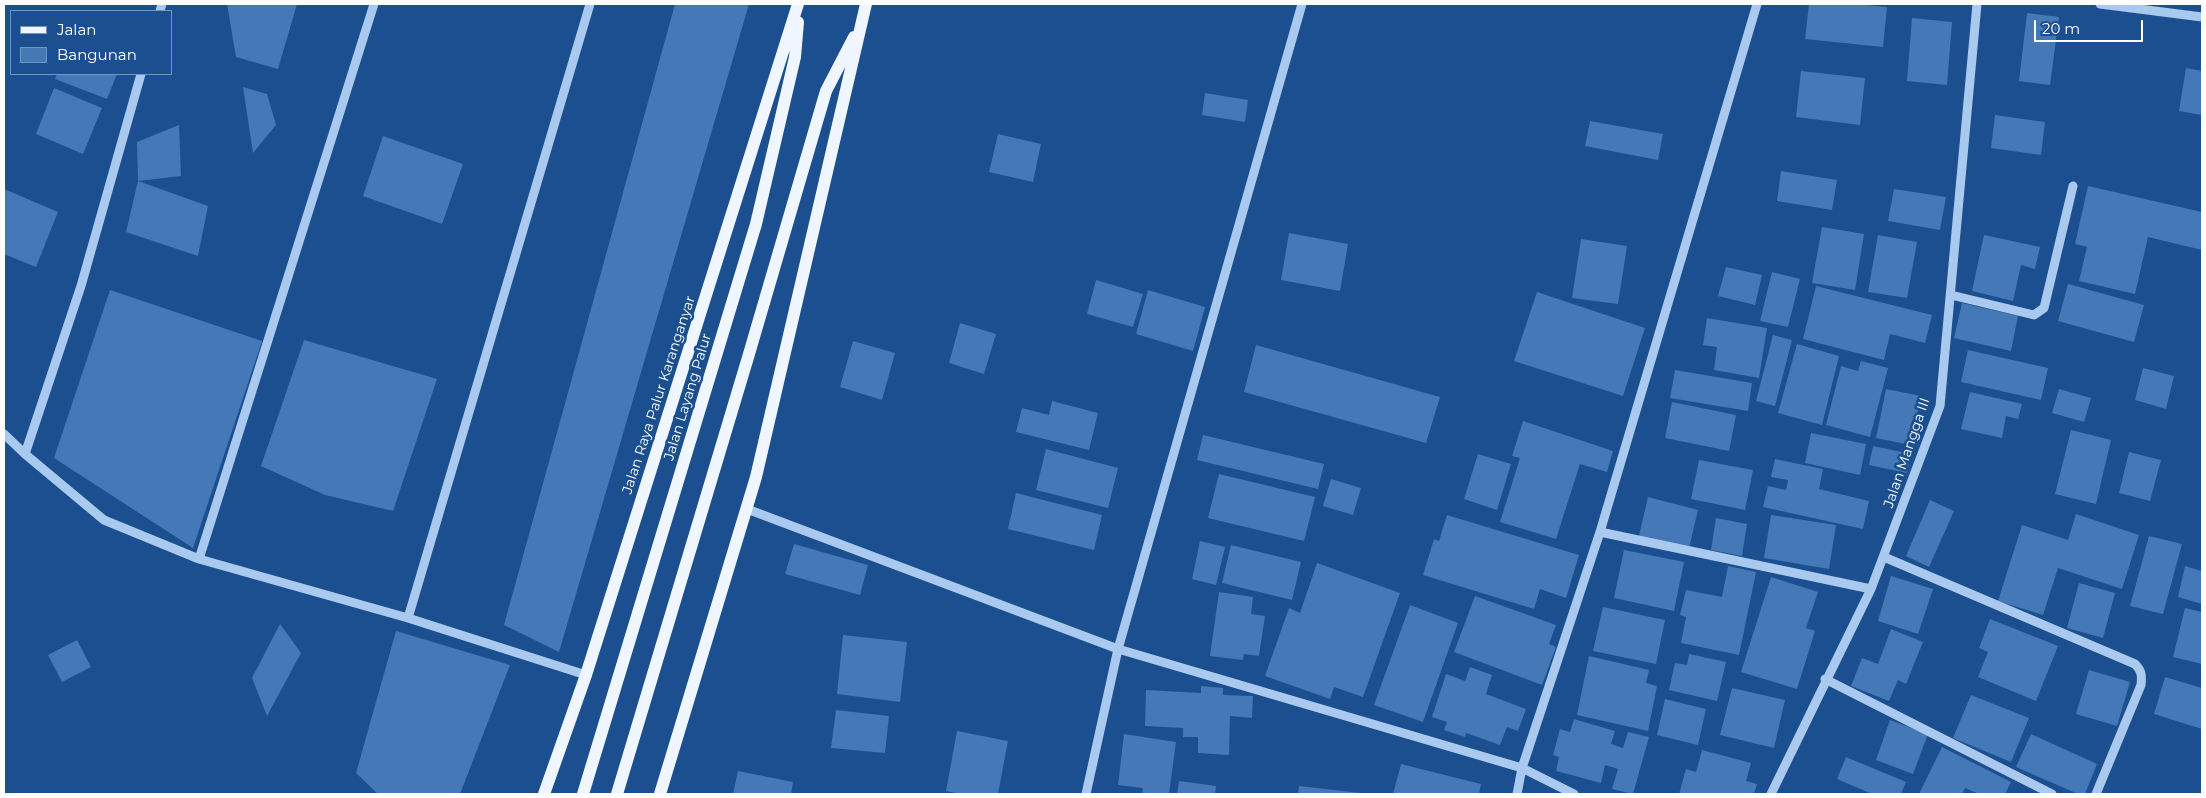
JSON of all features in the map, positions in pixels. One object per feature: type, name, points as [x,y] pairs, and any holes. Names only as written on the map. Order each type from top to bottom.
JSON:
[{"type":"main road","name":"Jalan Layang Palur","points":[[583,794],[756,224],[795,57],[799,4]]},
{"type":"main road","name":"Jalan Raya Palur Karanganyar","points":[[544,794],[586,676],[799,4]]},
{"type":"main road","points":[[660,794],[758,467],[866,4]]},
{"type":"main road","points":[[616,794],[737,396],[826,91],[843,55],[861,27]]},
{"type":"street","points":[[199,559],[374,4]]},
{"type":"street","points":[[408,618],[590,4]]},
{"type":"street","points":[[1086,794],[1118,649],[1302,4]]},
{"type":"street","points":[[1517,794],[1522,768],[1600,532],[1757,4]]},
{"type":"street","name":"Jalan Mangga III","points":[[1771,794],[1871,589],[1940,406],[1977,4]]},
{"type":"street","points":[[2100,4],[2202,17]]},
{"type":"street","points":[[25,454],[81,286],[141,75]]},
{"type":"street","points":[[1951,295],[2034,314],[2042,312],[2072,186]]},
{"type":"street","points":[[4,434],[104,520],[199,559],[408,618],[586,676]]},
{"type":"street","points":[[746,509],[1118,649],[1522,768],[1574,794]]},
{"type":"street","points":[[1600,532],[1871,589]]},
{"type":"street","points":[[1884,558],[2135,664],[2140,669],[2142,676],[2141,685],[2096,794]]},
{"type":"street","points":[[1826,679],[2052,794]]},
{"type":"building","points":[[227,4],[297,4],[278,69],[236,57]]},
{"type":"building","points":[[675,4],[749,4],[559,652],[504,625]]},
{"type":"building","points":[[1809,4],[1855,4],[1887,7],[1883,47],[1805,39]]},
{"type":"building","points":[[2027,13],[2059,17],[2050,85],[2019,81]]},
{"type":"building","points":[[1912,18],[1952,22],[1947,85],[1907,81]]},
{"type":"building","points":[[2186,68],[2202,71],[2202,115],[2179,111]]},
{"type":"building","points":[[1801,71],[1865,78],[1860,125],[1796,117]]},
{"type":"building","points":[[57,75],[117,75],[107,99],[55,79]]},
{"type":"building","points":[[243,87],[267,94],[276,125],[253,153]]},
{"type":"building","points":[[54,88],[102,108],[83,154],[36,134]]},
{"type":"building","points":[[1205,93],[1248,100],[1245,122],[1202,115]]},
{"type":"building","points":[[1995,115],[2045,122],[2041,155],[1991,148]]},
{"type":"building","points":[[1590,121],[1663,134],[1658,160],[1585,146]]},
{"type":"building","points":[[179,125],[181,176],[138,181],[137,142]]},
{"type":"building","points":[[998,134],[1041,144],[1033,182],[989,172]]},
{"type":"building","points":[[383,136],[463,164],[442,224],[363,196]]},
{"type":"building","points":[[1781,171],[1837,180],[1832,210],[1777,201]]},
{"type":"building","points":[[138,181],[208,206],[198,256],[126,232]]},
{"type":"building","points":[[2088,186],[2202,212],[2202,250],[2148,237],[2135,294],[2079,281],[2087,247],[2075,244]]},
{"type":"building","points":[[4,189],[58,212],[36,267],[4,254]]},
{"type":"building","points":[[1894,189],[1946,197],[1940,230],[1888,221]]},
{"type":"building","points":[[1822,227],[1864,234],[1855,290],[1812,283]]},
{"type":"building","points":[[1289,233],[1348,244],[1340,291],[1281,280]]},
{"type":"building","points":[[1878,235],[1917,242],[1907,298],[1868,292]]},
{"type":"building","points":[[1984,235],[2040,247],[2035,269],[2021,265],[2013,301],[1972,291]]},
{"type":"building","points":[[1581,239],[1627,246],[1618,304],[1572,298]]},
{"type":"building","points":[[1726,267],[1762,275],[1755,305],[1718,296]]},
{"type":"building","points":[[1772,272],[1800,279],[1788,327],[1760,321]]},
{"type":"building","points":[[1096,280],[1143,294],[1133,327],[1087,314]]},
{"type":"building","points":[[2068,284],[2144,305],[2134,342],[2058,321]]},
{"type":"building","points":[[1816,286],[1932,315],[1925,343],[1890,334],[1884,360],[1803,339]]},
{"type":"building","points":[[110,290],[262,341],[193,548],[54,458]]},
{"type":"building","points":[[1148,290],[1205,307],[1193,351],[1136,334]]},
{"type":"building","points":[[1537,292],[1645,328],[1623,396],[1514,361]]},
{"type":"building","points":[[1962,303],[2018,316],[2011,351],[1954,338]]},
{"type":"building","points":[[1707,318],[1767,328],[1759,378],[1714,370],[1717,347],[1703,345]]},
{"type":"building","points":[[960,323],[996,334],[984,374],[949,363]]},
{"type":"building","points":[[1773,335],[1792,340],[1775,406],[1756,401]]},
{"type":"building","points":[[304,340],[437,379],[393,511],[325,495],[261,466]]},
{"type":"building","points":[[853,341],[895,353],[882,400],[840,387]]},
{"type":"building","points":[[1797,344],[1839,356],[1822,425],[1778,413]]},
{"type":"building","points":[[1256,345],[1440,397],[1426,443],[1244,392]]},
{"type":"building","points":[[1968,350],[2048,368],[2041,400],[1961,382]]},
{"type":"building","points":[[1861,361],[1888,368],[1870,437],[1826,425],[1841,366],[1858,371]]},
{"type":"building","points":[[2143,368],[2174,376],[2166,409],[2135,400]]},
{"type":"building","points":[[1675,370],[1752,383],[1748,411],[1670,398]]},
{"type":"building","points":[[1886,389],[1921,396],[1911,445],[1876,438]]},
{"type":"building","points":[[2059,389],[2091,398],[2084,422],[2052,413]]},
{"type":"building","points":[[1970,392],[2022,404],[2018,419],[2006,416],[2002,438],[1961,429]]},
{"type":"building","points":[[1052,401],[1098,413],[1089,450],[1016,432],[1022,408],[1049,415]]},
{"type":"building","points":[[1672,402],[1736,415],[1729,451],[1665,438]]},
{"type":"building","points":[[1523,421],[1613,451],[1607,472],[1580,464],[1556,539],[1500,522],[1520,458],[1512,456]]},
{"type":"building","points":[[2071,430],[2111,440],[2096,504],[2055,494]]},
{"type":"building","points":[[1811,433],[1866,444],[1860,475],[1805,463]]},
{"type":"building","points":[[1203,435],[1324,464],[1318,489],[1197,460]]},
{"type":"building","points":[[1873,446],[1911,454],[1907,473],[1869,465]]},
{"type":"building","points":[[1046,449],[1118,468],[1108,508],[1036,490]]},
{"type":"building","points":[[2129,452],[2161,460],[2150,501],[2119,493]]},
{"type":"building","points":[[1478,454],[1511,464],[1497,510],[1464,499]]},
{"type":"building","points":[[1775,459],[1823,469],[1819,489],[1869,501],[1863,529],[1763,507],[1768,486],[1786,490],[1788,480],[1771,477]]},
{"type":"building","points":[[1699,460],[1753,470],[1745,510],[1691,499]]},
{"type":"building","points":[[1219,474],[1315,497],[1304,541],[1208,518]]},
{"type":"building","points":[[1331,479],[1361,488],[1353,515],[1323,506]]},
{"type":"building","points":[[1016,493],[1102,515],[1094,550],[1008,529]]},
{"type":"building","points":[[1648,497],[1698,510],[1689,548],[1639,536]]},
{"type":"building","points":[[1930,500],[1954,511],[1929,567],[1906,556]]},
{"type":"building","points":[[2076,514],[2139,535],[2122,589],[2058,568],[2043,615],[1998,601],[2022,525],[2068,540]]},
{"type":"building","points":[[1447,515],[1579,555],[1566,598],[1540,589],[1534,609],[1423,575],[1434,539],[1439,541]]},
{"type":"building","points":[[1771,515],[1836,525],[1829,569],[1764,558]]},
{"type":"building","points":[[1716,518],[1747,524],[1742,556],[1711,550]]},
{"type":"building","points":[[2149,536],[2182,544],[2163,614],[2130,606]]},
{"type":"building","points":[[1200,541],[1225,547],[1216,585],[1192,579]]},
{"type":"building","points":[[794,544],[868,565],[860,595],[785,574]]},
{"type":"building","points":[[1231,545],[1301,562],[1292,600],[1222,583]]},
{"type":"building","points":[[1624,550],[1684,562],[1674,611],[1614,598]]},
{"type":"building","points":[[1317,563],[1400,593],[1363,697],[1334,687],[1330,699],[1265,676],[1289,608],[1300,613]]},
{"type":"building","points":[[1728,566],[1756,572],[1739,655],[1681,643],[1686,617],[1680,615],[1686,590],[1722,597]]},
{"type":"building","points":[[2185,566],[2202,571],[2202,604],[2178,597]]},
{"type":"building","points":[[1891,576],[1933,589],[1918,634],[1878,621]]},
{"type":"building","points":[[1771,577],[1818,592],[1806,628],[1815,631],[1797,689],[1741,672]]},
{"type":"building","points":[[2079,583],[2115,593],[2103,638],[2067,628]]},
{"type":"building","points":[[1219,592],[1253,597],[1251,614],[1265,616],[1259,656],[1244,654],[1243,660],[1210,656]]},
{"type":"building","points":[[1475,596],[1556,625],[1549,644],[1556,647],[1542,685],[1454,652]]},
{"type":"building","points":[[1410,605],[1458,623],[1423,722],[1374,705]]},
{"type":"building","points":[[1603,607],[1665,620],[1656,664],[1593,651]]},
{"type":"building","points":[[2185,608],[2202,612],[2202,664],[2173,657]]},
{"type":"building","points":[[1990,619],[2058,646],[2036,701],[1978,677],[1988,652],[1979,648]]},
{"type":"building","points":[[280,624],[301,653],[267,716],[252,678]]},
{"type":"building","points":[[1891,629],[1923,642],[1906,684],[1898,680],[1889,701],[1851,686],[1862,658],[1878,664]]},
{"type":"building","points":[[396,631],[510,665],[460,794],[378,794],[356,773]]},
{"type":"building","points":[[843,635],[907,642],[900,702],[837,694]]},
{"type":"building","points":[[77,640],[91,667],[62,682],[48,655]]},
{"type":"building","points":[[1689,654],[1726,662],[1717,701],[1669,690],[1675,663],[1687,665]]},
{"type":"building","points":[[1589,656],[1649,670],[1646,683],[1657,686],[1648,731],[1577,715]]},
{"type":"building","points":[[1470,667],[1492,675],[1486,694],[1526,709],[1518,731],[1507,727],[1500,745],[1466,733],[1465,737],[1444,730],[1447,722],[1432,717],[1446,674],[1465,681]]},
{"type":"building","points":[[2089,670],[2130,682],[2117,726],[2076,714]]},
{"type":"building","points":[[2165,677],[2202,688],[2202,729],[2154,714]]},
{"type":"building","points":[[1201,686],[1223,688],[1223,695],[1253,696],[1252,718],[1230,716],[1229,755],[1198,753],[1198,737],[1183,737],[1183,728],[1145,726],[1146,690],[1201,693]]},
{"type":"building","points":[[1732,688],[1785,700],[1774,748],[1720,735]]},
{"type":"building","points":[[1971,695],[2029,718],[2011,762],[1953,738]]},
{"type":"building","points":[[1665,699],[1706,709],[1698,745],[1657,735]]},
{"type":"building","points":[[836,710],[889,716],[885,753],[831,748]]},
{"type":"building","points":[[1574,719],[1615,731],[1611,744],[1623,748],[1628,732],[1649,737],[1633,794],[1612,789],[1618,769],[1605,765],[1601,783],[1556,771],[1559,757],[1553,755],[1560,729],[1570,732]]},
{"type":"building","points":[[1890,720],[1928,734],[1913,774],[1876,760]]},
{"type":"building","points":[[957,731],[1008,741],[998,794],[961,794],[946,791]]},
{"type":"building","points":[[1124,734],[1176,742],[1169,794],[1142,794],[1143,788],[1118,785]]},
{"type":"building","points":[[2031,734],[2097,764],[2085,794],[2078,794],[2016,767]]},
{"type":"building","points":[[1942,747],[2011,782],[2005,794],[1979,794],[1965,788],[1962,794],[1919,794]]},
{"type":"building","points":[[1702,750],[1751,763],[1746,781],[1757,784],[1754,794],[1679,794],[1686,769],[1696,772]]},
{"type":"building","points":[[1846,757],[1906,782],[1901,794],[1872,794],[1837,779]]},
{"type":"building","points":[[1401,764],[1481,784],[1479,794],[1393,794]]},
{"type":"building","points":[[738,771],[793,782],[791,794],[733,794]]},
{"type":"building","points":[[1179,781],[1216,786],[1215,794],[1177,794]]},
{"type":"building","points":[[1299,786],[1361,793],[1361,794],[1298,794]]}]
